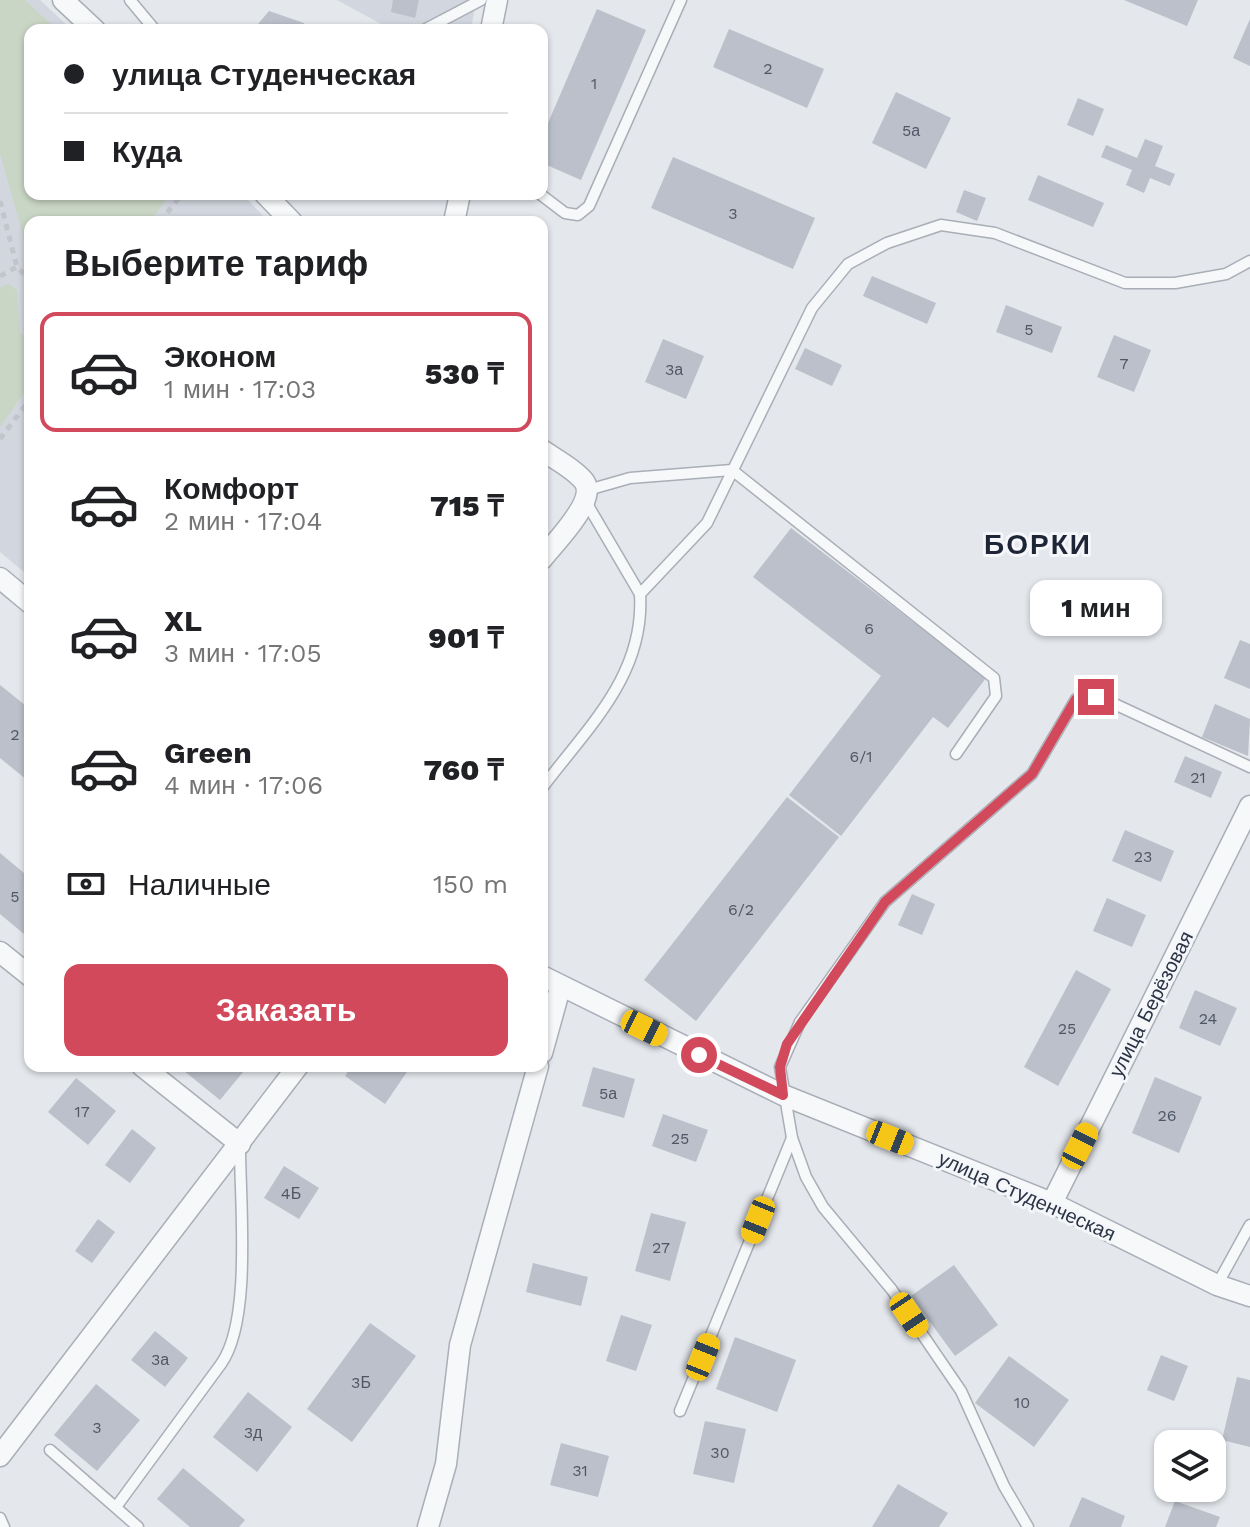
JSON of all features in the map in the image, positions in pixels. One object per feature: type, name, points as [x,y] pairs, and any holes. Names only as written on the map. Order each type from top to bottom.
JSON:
[{"type":"street","points":[[63,0],[89,24]]},
{"type":"street","points":[[492,24],[497,0]]},
{"type":"street","points":[[271,200],[286,216]]},
{"type":"street","points":[[548,454],[584,480],[587,496],[548,551]]},
{"type":"street","points":[[0,578],[24,598]]},
{"type":"street","name":"улица Берёзовая","points":[[1052,1203],[1250,806]]},
{"type":"street","points":[[0,952],[24,971]]},
{"type":"street","name":"улица Студенческая","points":[[548,980],[783,1095],[1052,1203],[1217,1285],[1250,1296]]},
{"type":"street","points":[[548,1031],[560,988]]},
{"type":"street","points":[[150,1072],[240,1144]]},
{"type":"street","points":[[0,1456],[294,1072]]},
{"type":"street","points":[[428,1527],[446,1464],[460,1345],[536,1072]]},
{"type":"lane","points":[[130,0],[150,24]]},
{"type":"lane","points":[[435,24],[481,0]]},
{"type":"lane","points":[[548,200],[565,213],[578,215],[589,206],[681,0]]},
{"type":"lane","points":[[640,594],[707,523],[812,308],[848,264],[887,243],[941,225],[995,233],[1125,283],[1175,283],[1226,274],[1250,261]]},
{"type":"lane","points":[[548,780],[625,677],[639,634],[640,594],[587,496],[630,478],[732,470],[994,678],[996,696],[956,754]]},
{"type":"lane","points":[[1028,1527],[1004,1486],[961,1391],[892,1290],[823,1207],[806,1177],[792,1138],[780,1067],[787,1044],[885,902],[1032,774],[1076,699],[1086,695],[1108,701],[1250,767]]},
{"type":"lane","points":[[680,1411],[792,1138]]},
{"type":"lane","points":[[116,1507],[221,1364],[233,1340],[239,1310],[240,1144]]},
{"type":"lane","points":[[1217,1285],[1250,1225]]},
{"type":"lane","points":[[50,1450],[138,1527]]},
{"type":"lane","points":[[0,1518],[4,1527]]},
{"type":"path","points":[[165,216],[177,200]]},
{"type":"path","points":[[0,201],[17,267],[24,274]]},
{"type":"path","points":[[0,276],[17,267]]},
{"type":"path","points":[[0,439],[24,407]]},
{"type":"shaded area","points":[[0,0],[40,0],[66,24],[24,24],[24,200],[248,200],[263,216],[24,216],[24,572],[0,552]]},
{"type":"shaded area","points":[[337,0],[476,0],[472,24],[381,24]]},
{"type":"green space","points":[[0,0],[25,0],[51,24],[24,24],[24,200],[166,200],[154,216],[24,216],[24,239],[0,153]]},
{"type":"green space","points":[[9,284],[17,290],[20,333],[24,336],[24,393],[0,427],[0,287]]},
{"type":"building","points":[[393,0],[419,0],[415,18],[391,12]]},
{"type":"building","points":[[1124,0],[1198,0],[1187,26]]},
{"type":"building","points":[[597,9],[646,30],[581,180],[548,166],[548,123]]},
{"type":"building","points":[[269,11],[304,23],[304,24],[258,24]]},
{"type":"building","points":[[1250,19],[1250,66],[1233,58]]},
{"type":"building","points":[[729,29],[824,69],[807,108],[713,67]]},
{"type":"building","points":[[896,92],[951,118],[926,169],[872,143]]},
{"type":"building","points":[[1078,98],[1104,109],[1093,136],[1067,125]]},
{"type":"building","points":[[1145,139],[1163,146],[1155,166],[1175,174],[1170,186],[1150,178],[1144,193],[1126,185],[1132,170],[1101,157],[1106,145],[1137,158]]},
{"type":"building","points":[[673,157],[815,218],[793,269],[651,208]]},
{"type":"building","points":[[1038,175],[1104,203],[1093,227],[1028,200]]},
{"type":"building","points":[[964,190],[986,198],[977,221],[956,212]]},
{"type":"building","points":[[872,276],[936,303],[927,324],[863,296]]},
{"type":"building","points":[[1006,305],[1062,327],[1052,353],[996,332]]},
{"type":"building","points":[[1114,335],[1151,350],[1134,392],[1097,377]]},
{"type":"building","points":[[663,339],[704,356],[686,399],[645,382]]},
{"type":"building","points":[[805,348],[842,365],[832,386],[795,369]]},
{"type":"building","points":[[791,528],[986,678],[948,728],[933,717],[841,836],[789,795],[881,676],[753,577]]},
{"type":"building","points":[[1240,640],[1250,644],[1250,689],[1224,678]]},
{"type":"building","points":[[0,685],[24,704],[24,778],[0,758]]},
{"type":"building","points":[[1215,704],[1250,719],[1248,756],[1202,737]]},
{"type":"building","points":[[1185,756],[1222,772],[1211,798],[1174,782]]},
{"type":"building","points":[[787,797],[839,837],[696,1021],[644,980]]},
{"type":"building","points":[[1125,830],[1174,851],[1161,882],[1112,861]]},
{"type":"building","points":[[0,853],[24,873],[24,934],[0,914]]},
{"type":"building","points":[[912,894],[935,904],[922,935],[898,925]]},
{"type":"building","points":[[1107,898],[1146,915],[1132,947],[1093,931]]},
{"type":"building","points":[[1076,970],[1111,989],[1058,1086],[1024,1067]]},
{"type":"building","points":[[1195,990],[1237,1008],[1220,1046],[1179,1028]]},
{"type":"building","points":[[593,1067],[635,1079],[624,1118],[582,1106]]},
{"type":"building","points":[[185,1072],[243,1072],[220,1100]]},
{"type":"building","points":[[348,1072],[407,1072],[385,1104],[345,1076]]},
{"type":"building","points":[[1155,1077],[1202,1097],[1179,1153],[1132,1133]]},
{"type":"building","points":[[76,1078],[116,1111],[88,1145],[48,1112]]},
{"type":"building","points":[[663,1114],[708,1130],[696,1162],[652,1146]]},
{"type":"building","points":[[132,1129],[156,1148],[130,1183],[105,1165]]},
{"type":"building","points":[[284,1166],[319,1188],[299,1219],[264,1198]]},
{"type":"building","points":[[651,1213],[686,1222],[670,1281],[635,1271]]},
{"type":"building","points":[[98,1219],[115,1232],[92,1263],[75,1251]]},
{"type":"building","points":[[533,1263],[588,1277],[581,1306],[526,1292]]},
{"type":"building","points":[[954,1265],[998,1325],[955,1356],[911,1296]]},
{"type":"building","points":[[621,1315],[652,1325],[636,1371],[606,1361]]},
{"type":"building","points":[[370,1323],[416,1356],[352,1442],[307,1409]]},
{"type":"building","points":[[155,1331],[188,1358],[165,1387],[131,1360]]},
{"type":"building","points":[[735,1337],[796,1360],[777,1412],[716,1389]]},
{"type":"building","points":[[1161,1355],[1188,1366],[1174,1401],[1147,1390]]},
{"type":"building","points":[[1009,1356],[1069,1400],[1034,1447],[975,1403]]},
{"type":"building","points":[[1237,1377],[1250,1380],[1250,1447],[1226,1441],[1224,1430]]},
{"type":"building","points":[[96,1384],[140,1420],[97,1471],[54,1435]]},
{"type":"building","points":[[248,1392],[292,1427],[257,1472],[213,1437]]},
{"type":"building","points":[[705,1421],[746,1429],[734,1483],[693,1474]]},
{"type":"building","points":[[561,1443],[609,1456],[598,1497],[550,1485]]},
{"type":"building","points":[[183,1468],[245,1520],[239,1527],[190,1527],[157,1499]]},
{"type":"building","points":[[898,1484],[948,1513],[939,1527],[872,1527]]},
{"type":"building","points":[[1082,1497],[1125,1516],[1121,1527],[1069,1527]]},
{"type":"building","points":[[1175,1502],[1220,1517],[1216,1527],[1165,1527]]},
{"type":"district","name":"БОРКИ","points":[[1038,544]]},
{"type":"route","points":[[699,1055],[783,1095],[780,1067],[787,1044],[885,902],[960,833],[1032,774],[1076,699],[1086,695],[1096,697]]}]
